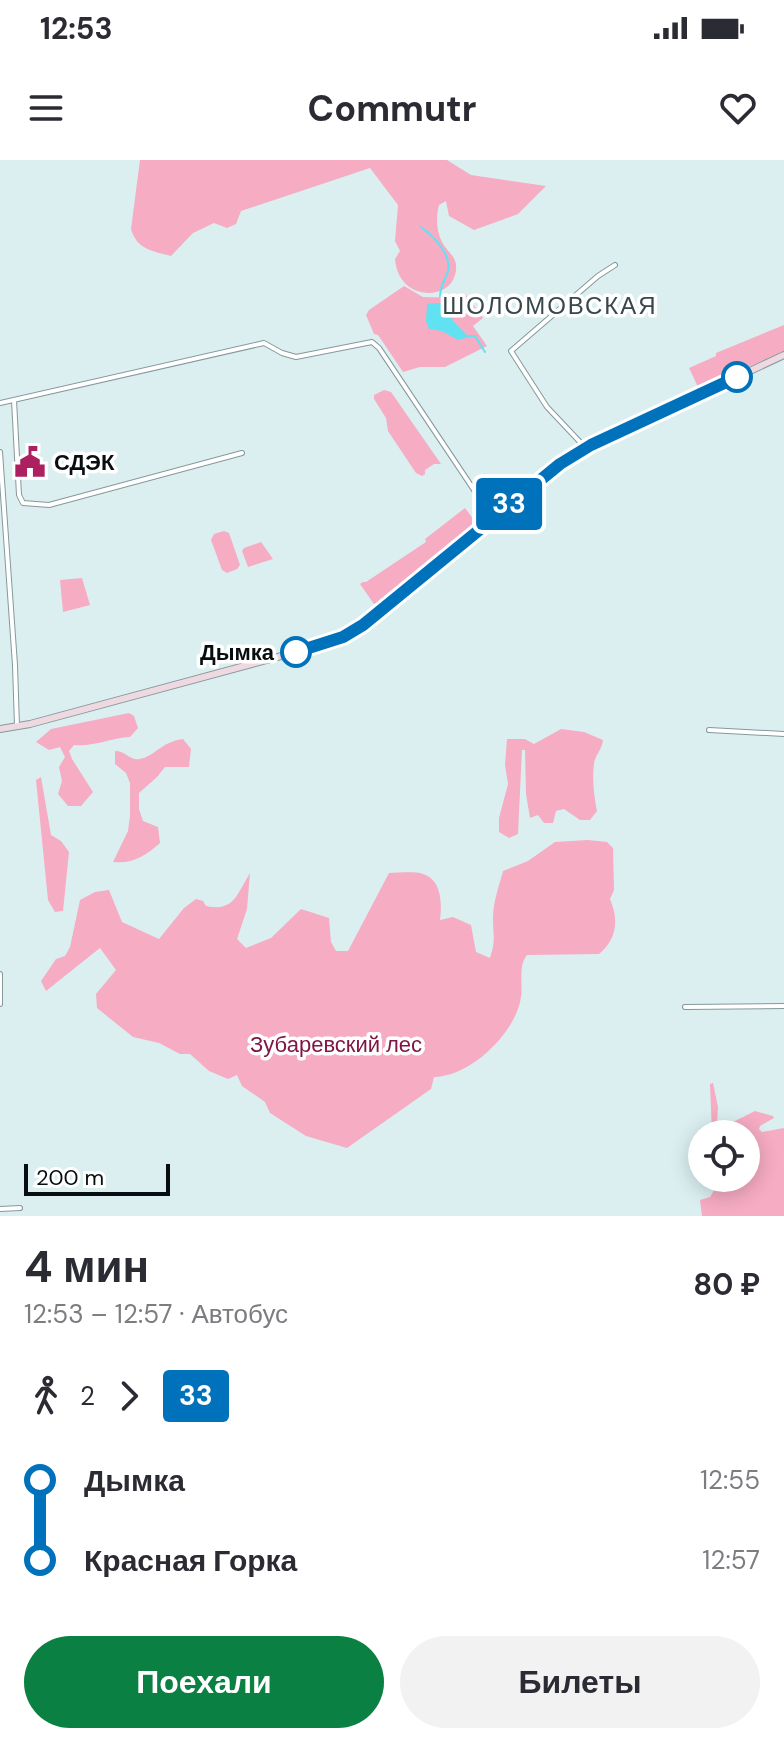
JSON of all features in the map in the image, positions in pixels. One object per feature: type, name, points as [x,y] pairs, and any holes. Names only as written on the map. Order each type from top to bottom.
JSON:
[{"type":"main road","points":[[4,728],[317,647],[363,625],[496,515],[583,449],[784,355]]},
{"type":"street","points":[[583,449],[547,407],[511,351],[615,265]]},
{"type":"street","points":[[0,403],[264,343],[296,357],[372,342],[476,493],[496,515]]},
{"type":"street","points":[[14,400],[19,495],[23,503],[49,505],[242,453]]},
{"type":"street","points":[[0,452],[17,726]]},
{"type":"street","points":[[709,730],[784,734]]},
{"type":"street","points":[[0,974],[0,1004]]},
{"type":"street","points":[[685,1007],[784,1006]]},
{"type":"street","points":[[0,1209],[20,1208]]},
{"type":"green space","points":[[140,160],[447,160],[471,175],[546,186],[518,214],[474,230],[449,216],[446,201],[439,205],[439,233],[455,260],[455,275],[446,288],[424,293],[410,287],[399,274],[395,259],[400,251],[395,241],[398,205],[370,168],[241,211],[236,224],[227,228],[214,223],[193,233],[171,256],[142,245],[131,229]]},
{"type":"green space","points":[[404,286],[423,297],[462,298],[466,295],[483,318],[473,326],[487,346],[445,367],[420,367],[403,372],[378,335],[374,334],[366,315]]},
{"type":"green space","points":[[784,325],[784,351],[699,389],[689,368],[716,356],[716,353]]},
{"type":"green space","points":[[384,390],[391,392],[441,464],[434,464],[422,476],[416,473],[388,431],[386,418],[374,399],[374,395]]},
{"type":"green space","points":[[465,508],[477,524],[381,606],[374,604],[360,584],[426,542],[425,539]]},
{"type":"green space","points":[[229,533],[240,565],[227,573],[222,570],[211,540],[214,534]]},
{"type":"green space","points":[[261,542],[273,559],[248,567],[242,551]]},
{"type":"green space","points":[[82,578],[90,605],[63,612],[60,580]]},
{"type":"green space","points":[[129,713],[134,716],[138,728],[130,737],[74,745],[69,751],[93,792],[81,806],[68,806],[58,794],[62,781],[59,767],[65,757],[60,747],[49,750],[36,742],[51,729]]},
{"type":"green space","points":[[561,729],[584,732],[603,740],[593,770],[597,811],[590,820],[580,820],[564,809],[556,811],[553,823],[544,823],[538,815],[530,818],[525,750],[522,750],[518,834],[509,838],[499,832],[499,818],[508,784],[505,765],[507,739],[525,739],[534,744]]},
{"type":"green space","points":[[183,739],[191,749],[189,767],[165,767],[139,793],[143,821],[158,827],[160,843],[138,858],[113,862],[128,831],[130,816],[130,783],[126,773],[115,764],[115,751],[140,759]]},
{"type":"green space","points":[[41,777],[51,835],[61,841],[69,852],[63,911],[55,912],[48,900],[36,780]]},
{"type":"green space","name":"Зубаревский лес","points":[[555,842],[607,842],[613,848],[614,890],[610,899],[615,914],[615,929],[610,942],[599,954],[527,955],[517,1011],[501,1038],[462,1070],[434,1077],[431,1089],[347,1148],[306,1136],[270,1113],[265,1102],[242,1086],[237,1075],[228,1079],[209,1071],[190,1054],[180,1054],[159,1043],[133,1037],[97,1008],[96,994],[116,970],[100,948],[46,991],[41,981],[56,959],[65,956],[70,947],[80,900],[95,892],[109,890],[122,922],[159,939],[184,908],[196,899],[206,906],[229,904],[250,873],[247,909],[237,939],[246,948],[271,938],[301,909],[329,918],[331,942],[336,951],[348,951],[389,873],[411,872],[423,874],[434,881],[441,900],[440,920],[453,917],[471,925],[476,952],[490,958],[494,942],[494,906],[503,871],[528,861]]},
{"type":"green space","points":[[713,1083],[718,1107],[717,1120],[711,1120],[710,1084]]},
{"type":"green space","points":[[755,1111],[774,1118],[760,1126],[760,1120],[737,1120]]},
{"type":"green space","points":[[784,1128],[784,1216],[702,1216],[700,1200],[710,1197],[713,1192],[760,1192],[760,1130]]},
{"type":"water","points":[[447,303],[453,321],[469,337],[458,340],[442,331],[429,329],[427,305]]},
{"type":"waterway","points":[[421,227],[436,240],[447,258],[448,271],[440,297]]},
{"type":"waterway","points":[[469,336],[475,336],[485,352]]},
{"type":"bus line","name":"33","points":[[296,652],[343,637],[363,625],[560,464],[583,449],[737,377]]},
{"type":"place","name":"СДЭК","points":[[30,462]]},
{"type":"place","name":"Дымка","points":[[296,652]]},
{"type":"district","name":"ШОЛОМОВСКАЯ","points":[[550,305]]}]
